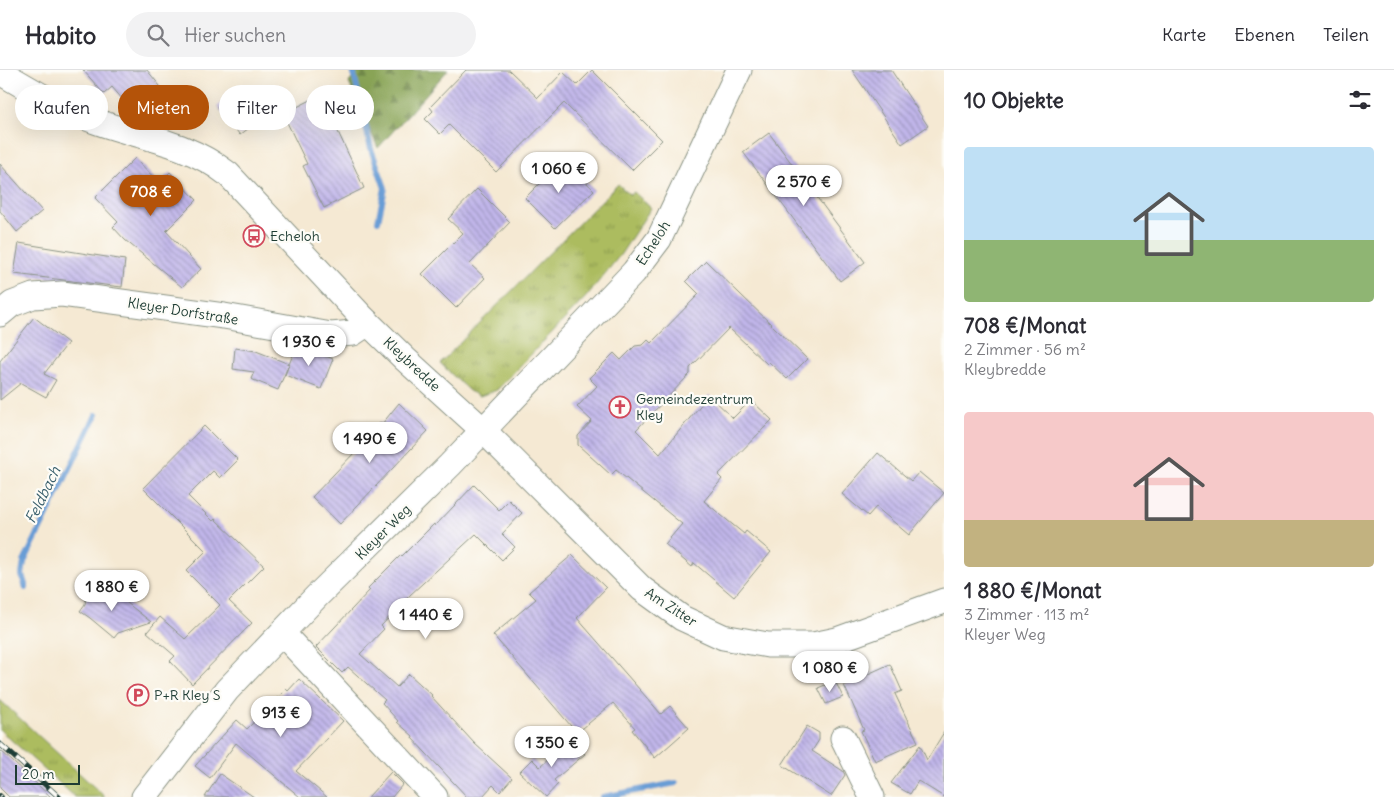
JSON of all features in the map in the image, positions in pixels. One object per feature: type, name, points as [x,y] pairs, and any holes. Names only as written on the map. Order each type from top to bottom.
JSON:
[{"type":"street","name":"Echeloh","points":[[482,430],[605,304],[634,272],[659,239],[739,70]]},
{"type":"street","name":"Kleybredde","points":[[0,72],[68,111],[136,134],[165,140],[213,162],[248,193],[368,323],[482,430]]},
{"type":"street","name":"Kleyer Dorfstraße","points":[[0,314],[12,304],[33,296],[62,294],[224,316],[331,335],[353,332],[368,323]]},
{"type":"street","name":"Am Zitter","points":[[482,430],[642,589],[682,618],[723,636],[768,645],[813,645],[837,640],[944,601]]},
{"type":"street","name":"Kleyer Weg","points":[[144,797],[210,710],[282,633],[482,430]]},
{"type":"street","points":[[282,633],[435,797]]},
{"type":"street","points":[[843,738],[872,797]]},
{"type":"green space","points":[[357,70],[448,70],[378,148],[370,130],[374,130],[374,85],[350,85],[349,83]]},
{"type":"green space","points":[[618,184],[630,195],[634,192],[651,208],[621,254],[586,297],[497,390],[480,396],[469,391],[440,363]]},
{"type":"green space","points":[[0,700],[105,797],[75,797],[0,730]]},
{"type":"building","points":[[83,70],[147,70],[159,85],[118,85],[118,94],[112,87],[108,90],[108,85],[96,85]]},
{"type":"building","points":[[466,70],[509,70],[538,98],[563,72],[577,85],[592,70],[662,140],[632,170],[564,103],[496,172],[449,125],[440,134],[425,119],[433,111],[430,107]]},
{"type":"building","points":[[852,70],[891,70],[928,126],[902,144]]},
{"type":"building","points":[[306,102],[306,130],[337,130],[364,188],[324,208],[303,166],[307,164],[291,130],[296,130],[296,108]]},
{"type":"building","points":[[236,130],[246,130],[240,135]]},
{"type":"building","points":[[769,133],[865,262],[840,281],[743,152]]},
{"type":"building","points":[[135,158],[159,183],[170,172],[197,200],[166,231],[201,269],[182,287],[125,240],[113,227],[118,222],[95,198]]},
{"type":"building","points":[[563,160],[594,190],[555,228],[525,198]]},
{"type":"building","points":[[0,164],[42,211],[17,232],[0,211]]},
{"type":"building","points":[[477,189],[510,222],[470,264],[485,278],[456,308],[422,274],[463,233],[448,219]]},
{"type":"building","points":[[19,243],[125,260],[122,287],[14,274]]},
{"type":"building","points":[[706,261],[807,359],[787,379],[769,362],[767,364],[729,328],[690,368],[690,374],[636,430],[660,454],[709,395],[733,418],[751,400],[772,420],[718,475],[722,479],[704,501],[744,534],[746,531],[771,552],[734,597],[694,563],[692,567],[665,544],[682,524],[616,470],[611,475],[578,445],[578,436],[592,421],[577,407],[597,386],[589,378],[614,353],[621,360],[635,346],[643,345],[648,340],[651,343],[699,294],[686,281]]},
{"type":"building","points":[[34,317],[68,343],[44,374],[56,380],[46,397],[21,383],[0,400],[0,361]]},
{"type":"building","points":[[297,344],[333,359],[321,389],[285,375]]},
{"type":"building","points":[[235,348],[256,351],[289,364],[278,390],[251,379],[254,372],[233,369]]},
{"type":"building","points":[[399,403],[428,431],[340,524],[312,497],[356,451],[354,450],[380,423],[382,424]]},
{"type":"building","points":[[204,426],[238,460],[220,478],[213,471],[188,496],[264,566],[229,601],[252,623],[192,684],[170,661],[175,656],[147,632],[160,617],[185,639],[220,605],[186,571],[206,551],[143,488]]},
{"type":"building","points":[[878,453],[911,481],[919,472],[944,493],[909,535],[876,507],[868,516],[842,494]]},
{"type":"building","points":[[474,485],[499,510],[509,500],[522,513],[502,534],[515,547],[502,560],[476,534],[410,595],[381,626],[384,629],[360,654],[397,687],[409,674],[432,695],[474,743],[512,778],[500,792],[493,785],[482,797],[467,797],[412,738],[413,736],[397,722],[382,703],[385,700],[348,667],[342,673],[316,647],[370,590],[368,588],[434,524],[435,526]]},
{"type":"building","points":[[572,555],[606,588],[577,618],[661,714],[670,706],[689,728],[655,758],[632,730],[635,728],[613,703],[577,733],[493,635],[536,599],[529,592]]},
{"type":"building","points":[[102,583],[151,622],[118,633],[114,638],[80,611],[85,604],[87,593],[96,590]]},
{"type":"building","points":[[890,664],[902,691],[895,694],[918,742],[875,761],[861,731],[864,730],[844,685]]},
{"type":"building","points":[[299,679],[343,721],[296,771],[327,797],[300,797],[236,743],[210,778],[195,766],[237,720],[247,729],[286,689],[288,691]]},
{"type":"building","points":[[835,681],[843,697],[826,704],[818,688]]},
{"type":"building","points":[[807,726],[819,733],[819,740],[812,751],[843,771],[845,775],[831,796],[782,765]]},
{"type":"building","points":[[944,732],[944,797],[918,781],[910,794],[891,783],[920,745],[927,760]]},
{"type":"building","points":[[572,738],[585,754],[554,780],[558,784],[546,797],[519,772],[532,759],[540,767]]},
{"type":"building","points":[[0,750],[51,797],[9,797],[0,788]]},
{"type":"building","points":[[391,772],[403,784],[392,797],[368,797]]},
{"type":"building","points":[[220,774],[254,797],[205,797]]},
{"type":"waterway","name":"Feldbach","points":[[353,70],[371,149],[385,188],[378,221]]},
{"type":"waterway","name":"Feldbach","points":[[26,588],[22,575],[24,562],[96,415]]},
{"type":"waterway","points":[[603,797],[676,783]]},
{"type":"railway","points":[[0,744],[59,797]]},
{"type":"place","name":"Echeloh","points":[[254,236]]},
{"type":"place","name":"Gemeindezentrum Kley","points":[[620,407]]},
{"type":"place","name":"P+R Kley S","points":[[138,695]]}]
